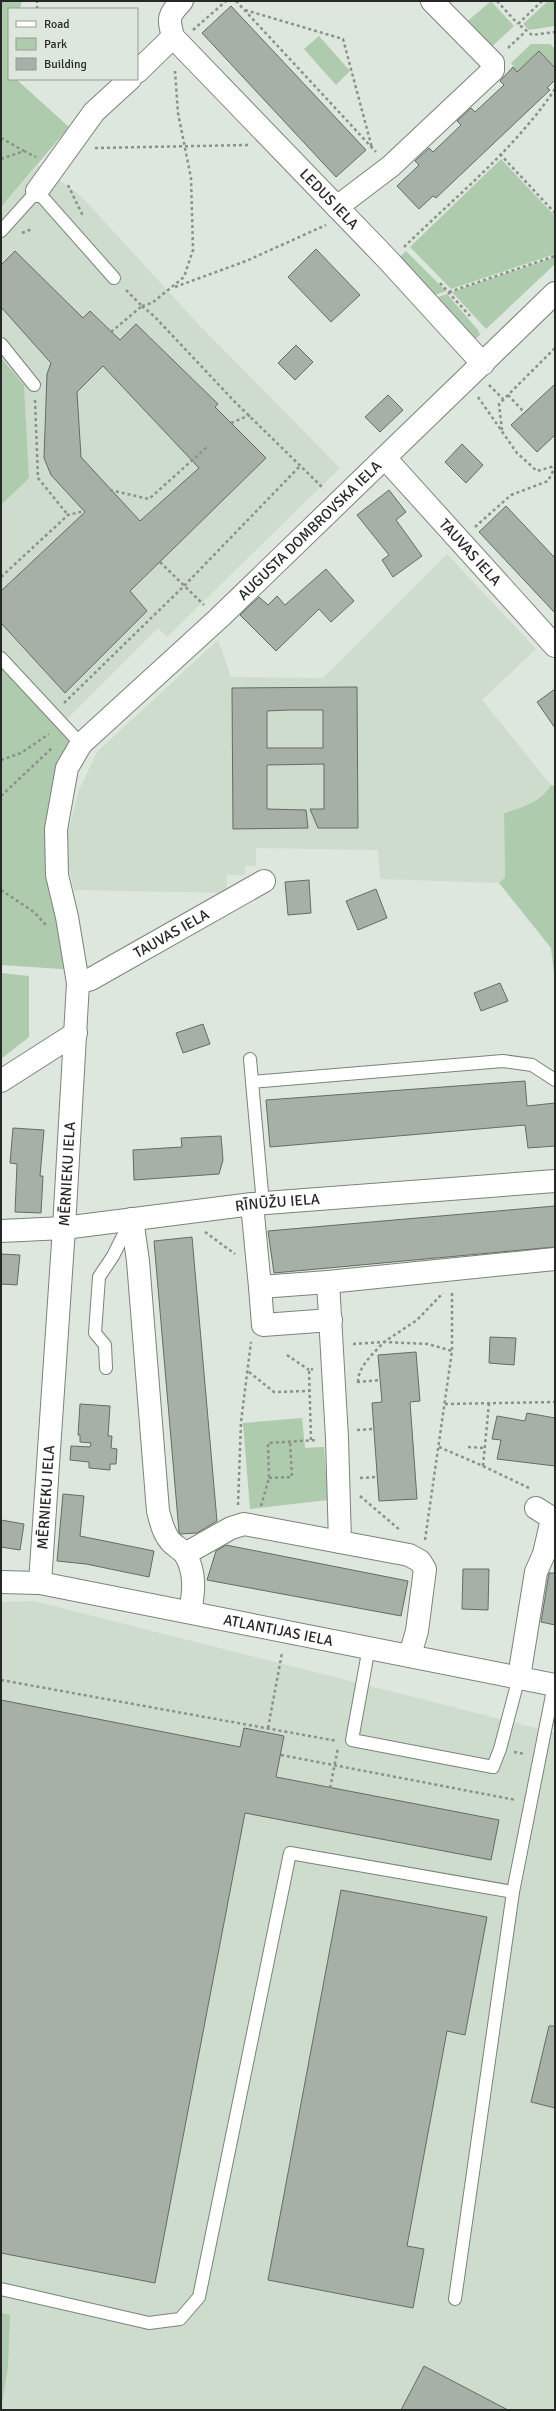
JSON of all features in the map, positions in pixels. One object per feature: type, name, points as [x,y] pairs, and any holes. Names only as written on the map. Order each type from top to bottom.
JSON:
[{"type":"street","points":[[138,71],[182,34],[169,21],[170,13],[182,1]]},
{"type":"street","points":[[337,207],[390,166],[493,70],[493,63],[432,1]]},
{"type":"street","name":"LEDUS IELA","points":[[182,34],[276,144],[426,300],[483,364]]},
{"type":"street","points":[[37,191],[94,112],[129,80]]},
{"type":"street","name":"AUGUSTA DOMBROVSKA IELA","points":[[67,768],[71,734],[219,618],[338,501],[385,458],[555,293]]},
{"type":"street","name":"TAUVAS IELA","points":[[385,458],[555,646]]},
{"type":"street","name":"MĒRNIEKU IELA","points":[[40,1583],[64,1228],[78,983],[67,917],[57,875],[56,828],[67,768]]},
{"type":"street","name":"TAUVAS IELA","points":[[78,983],[91,979],[264,881]]},
{"type":"street","points":[[1,1081],[76,1033]]},
{"type":"street","name":"RĪNŪŽU IELA","points":[[1,1231],[64,1228],[258,1204],[555,1181]]},
{"type":"street","points":[[258,1204],[260,1287],[263,1325],[331,1320]]},
{"type":"street","points":[[132,1219],[138,1261],[158,1511],[163,1528],[170,1541],[185,1554],[194,1588],[190,1612]]},
{"type":"street","points":[[260,1287],[452,1276],[555,1259]]},
{"type":"street","points":[[328,1282],[337,1438],[340,1542]]},
{"type":"street","points":[[519,1677],[536,1572],[550,1555],[548,1516]]},
{"type":"street","points":[[185,1554],[248,1526],[409,1555],[420,1561],[425,1570],[417,1631],[410,1655]]},
{"type":"street","name":"ATLANTIJAS IELA","points":[[1,1582],[40,1583],[287,1630],[555,1685]]},
{"type":"lane","points":[[1,231],[37,191],[114,278]]},
{"type":"lane","points":[[1,344],[34,385]]},
{"type":"lane","points":[[1,658],[71,734]]},
{"type":"lane","points":[[250,1059],[258,1204]]},
{"type":"lane","points":[[252,1082],[502,1061],[532,1065],[555,1080]]},
{"type":"lane","points":[[106,1368],[105,1345],[95,1333],[99,1277],[113,1256],[132,1219]]},
{"type":"lane","points":[[370,1647],[352,1740],[493,1767],[500,1749],[519,1677]]},
{"type":"lane","points":[[454,2299],[512,1892],[555,1685]]},
{"type":"lane","points":[[1,2289],[149,2323],[180,2319],[200,2297],[290,1853],[512,1892]]},
{"type":"path","points":[[111,332],[142,306],[152,303],[184,277],[193,250],[192,178],[178,113],[182,34],[226,1]]},
{"type":"path","points":[[236,1],[372,149],[390,166]]},
{"type":"path","points":[[497,1],[518,24],[532,35],[555,32]]},
{"type":"path","points":[[518,24],[542,1]]},
{"type":"path","points":[[244,10],[342,39],[372,149]]},
{"type":"path","points":[[389,261],[500,154],[542,108],[555,89]]},
{"type":"path","points":[[1,138],[55,167]]},
{"type":"path","points":[[68,148],[186,148],[276,144]]},
{"type":"path","points":[[1,159],[24,151]]},
{"type":"path","points":[[500,154],[555,213]]},
{"type":"path","points":[[173,287],[246,261],[322,227]]},
{"type":"path","points":[[426,300],[555,256]]},
{"type":"path","points":[[114,278],[300,466],[338,501]]},
{"type":"path","points":[[502,432],[499,404],[555,348]]},
{"type":"path","points":[[465,381],[517,453],[537,471],[555,467]]},
{"type":"path","points":[[34,385],[38,478],[68,515]]},
{"type":"path","points":[[494,390],[503,399]]},
{"type":"path","points":[[508,394],[524,412]]},
{"type":"path","points":[[231,422],[250,415]]},
{"type":"path","points":[[110,490],[149,498],[207,446]]},
{"type":"path","points":[[53,714],[184,586],[300,466]]},
{"type":"path","points":[[473,529],[511,495],[548,481],[555,467]]},
{"type":"path","points":[[1,577],[68,515],[84,511]]},
{"type":"path","points":[[160,562],[203,603]]},
{"type":"path","points":[[1,760],[71,734]]},
{"type":"path","points":[[1,796],[39,759],[71,734]]},
{"type":"path","points":[[1,890],[34,912],[51,930]]},
{"type":"path","points":[[202,1230],[238,1256]]},
{"type":"path","points":[[358,1382],[358,1375],[370,1356],[384,1342],[417,1320],[452,1276]]},
{"type":"path","points":[[420,1561],[426,1540],[452,1351],[452,1276]]},
{"type":"path","points":[[251,1336],[249,1372],[241,1422],[238,1513],[248,1526],[269,1478],[268,1443],[337,1438]]},
{"type":"path","points":[[332,1345],[384,1342],[428,1344],[452,1351]]},
{"type":"path","points":[[287,1355],[309,1370]]},
{"type":"path","points":[[249,1372],[274,1392],[309,1391]]},
{"type":"path","points":[[334,1383],[380,1380]]},
{"type":"path","points":[[445,1404],[555,1402]]},
{"type":"path","points":[[483,1466],[489,1403]]},
{"type":"path","points":[[269,1478],[292,1477],[290,1442]]},
{"type":"path","points":[[468,1446],[484,1448]]},
{"type":"path","points":[[439,1447],[529,1488],[548,1516]]},
{"type":"path","points":[[355,1479],[377,1477]]},
{"type":"path","points":[[353,1491],[377,1509],[404,1533]]},
{"type":"path","points":[[268,1728],[287,1630]]},
{"type":"path","points":[[1,1680],[339,1742],[330,1788]]},
{"type":"path","points":[[281,1755],[530,1803]]},
{"type":"shaded area","points":[[38,165],[81,196],[200,326],[340,468],[167,637],[158,628],[62,724],[1,655],[1,505],[29,478],[24,385],[1,358],[1,207]]},
{"type":"shaded area","points":[[447,554],[536,649],[482,700],[551,785],[546,793],[531,805],[504,813],[505,877],[499,883],[380,879],[378,850],[256,848],[256,866],[245,866],[245,875],[227,875],[227,893],[74,890],[64,846],[79,790],[97,752],[218,640],[231,677],[323,678]]},
{"type":"shaded area","points":[[34,1601],[555,1733],[555,2410],[1,2410],[1,1602]]},
{"type":"green space","points":[[1,1],[22,1],[20,8],[8,8],[8,80],[17,80],[69,127],[1,207]]},
{"type":"green space","points":[[491,1],[514,26],[487,51],[463,25]]},
{"type":"green space","points":[[548,1],[555,1],[555,26],[529,30],[523,24]]},
{"type":"green space","points":[[319,36],[350,71],[336,85],[304,49]]},
{"type":"green space","points":[[531,44],[550,44],[555,49],[555,68],[539,51],[517,72],[511,63]]},
{"type":"green space","points":[[501,159],[555,216],[555,254],[451,289],[410,247]]},
{"type":"green space","points":[[406,251],[446,291],[432,296],[398,259]]},
{"type":"green space","points":[[555,257],[555,264],[486,329],[452,292]]},
{"type":"green space","points":[[447,294],[478,330],[480,335],[474,340],[435,298]]},
{"type":"green space","points":[[1,358],[24,385],[29,478],[1,505]]},
{"type":"green space","points":[[1,669],[62,724],[81,744],[56,829],[76,970],[1,965]]},
{"type":"green space","points":[[551,785],[555,786],[555,982],[551,948],[499,883],[505,877],[504,813],[530,804],[542,796]]},
{"type":"green space","points":[[1,973],[29,976],[29,1037],[1,1059]]},
{"type":"green space","points":[[302,1418],[305,1448],[324,1447],[328,1500],[250,1509],[243,1423]]},
{"type":"green space","points":[[1,2313],[10,2315],[8,2367],[1,2409]]},
{"type":"building","points":[[231,6],[366,150],[336,177],[202,33]]},
{"type":"building","points":[[539,51],[555,68],[555,80],[547,88],[550,90],[436,198],[433,196],[419,209],[397,186],[419,165],[415,161],[429,148],[433,152],[461,125],[457,121],[471,108],[475,112],[504,85],[500,81],[513,67],[517,72]]},
{"type":"building","points":[[316,249],[360,295],[331,322],[288,277]]},
{"type":"building","points":[[15,251],[83,318],[90,311],[120,340],[136,324],[218,404],[215,407],[266,458],[130,591],[147,611],[65,693],[1,623],[1,591],[85,512],[51,475],[44,458],[47,374],[51,363],[1,307],[1,265]],"holes":[[[103,366],[199,468],[140,521],[81,457],[77,392]]]},
{"type":"building","points":[[296,345],[313,362],[295,380],[278,363]]},
{"type":"building","points":[[555,384],[555,435],[537,452],[511,425]]},
{"type":"building","points":[[388,395],[403,410],[380,432],[365,417]]},
{"type":"building","points":[[462,444],[483,465],[466,483],[445,462]]},
{"type":"building","points":[[389,490],[406,512],[396,520],[422,556],[393,577],[382,560],[389,555],[357,515]]},
{"type":"building","points":[[506,506],[555,558],[555,613],[479,532]]},
{"type":"building","points":[[326,569],[354,601],[331,622],[319,609],[276,651],[240,615],[259,597],[268,605],[277,596],[285,605]]},
{"type":"building","points":[[357,687],[358,828],[318,828],[310,809],[324,809],[324,764],[267,765],[267,809],[306,810],[308,828],[233,829],[232,688]],"holes":[[[323,710],[323,748],[267,748],[267,711]]]},
{"type":"building","points":[[555,689],[555,728],[537,702]]},
{"type":"building","points":[[309,880],[311,913],[288,915],[285,882]]},
{"type":"building","points":[[376,889],[387,918],[358,930],[346,901]]},
{"type":"building","points":[[500,983],[508,1001],[481,1011],[474,993]]},
{"type":"building","points":[[203,1024],[210,1044],[183,1053],[176,1033]]},
{"type":"building","points":[[525,1081],[527,1106],[555,1103],[555,1146],[528,1148],[525,1125],[270,1147],[266,1100]]},
{"type":"building","points":[[13,1128],[44,1130],[40,1176],[43,1176],[41,1213],[15,1212],[17,1164],[10,1163]]},
{"type":"building","points":[[221,1136],[223,1160],[219,1174],[134,1180],[133,1150],[182,1147],[181,1138]]},
{"type":"building","points":[[555,1206],[555,1247],[274,1273],[268,1231]]},
{"type":"building","points":[[192,1237],[217,1521],[197,1533],[181,1534],[179,1532],[154,1241]]},
{"type":"building","points":[[1,1254],[20,1255],[17,1285],[1,1284]]},
{"type":"building","points":[[490,1337],[516,1338],[514,1365],[489,1363]]},
{"type":"building","points":[[416,1352],[420,1401],[410,1402],[417,1499],[379,1501],[372,1403],[382,1402],[378,1355]]},
{"type":"building","points":[[80,1404],[110,1406],[108,1436],[112,1436],[111,1448],[117,1449],[116,1464],[110,1464],[110,1470],[89,1468],[89,1462],[70,1460],[71,1446],[90,1447],[91,1443],[80,1442],[80,1435],[78,1435]]},
{"type":"building","points":[[527,1413],[555,1418],[555,1466],[497,1459],[501,1440],[492,1439],[497,1416],[525,1421]]},
{"type":"building","points":[[63,1494],[84,1496],[80,1536],[154,1551],[149,1577],[86,1564],[57,1561]]},
{"type":"building","points":[[1,1520],[24,1524],[20,1550],[1,1547]]},
{"type":"building","points":[[226,1545],[408,1581],[401,1616],[207,1580],[216,1551]]},
{"type":"building","points":[[463,1569],[489,1569],[488,1610],[462,1609]]},
{"type":"building","points":[[549,1573],[555,1573],[555,1625],[541,1622]]},
{"type":"building","points":[[1,1700],[240,1747],[244,1728],[284,1736],[276,1777],[499,1820],[491,1860],[245,1813],[155,2283],[1,2253]]},
{"type":"building","points":[[341,1890],[487,1917],[465,2035],[447,2031],[407,2246],[424,2249],[413,2308],[268,2280]]},
{"type":"building","points":[[549,2026],[555,2026],[555,2108],[531,2102]]},
{"type":"building","points":[[424,2366],[508,2410],[401,2410]]}]
